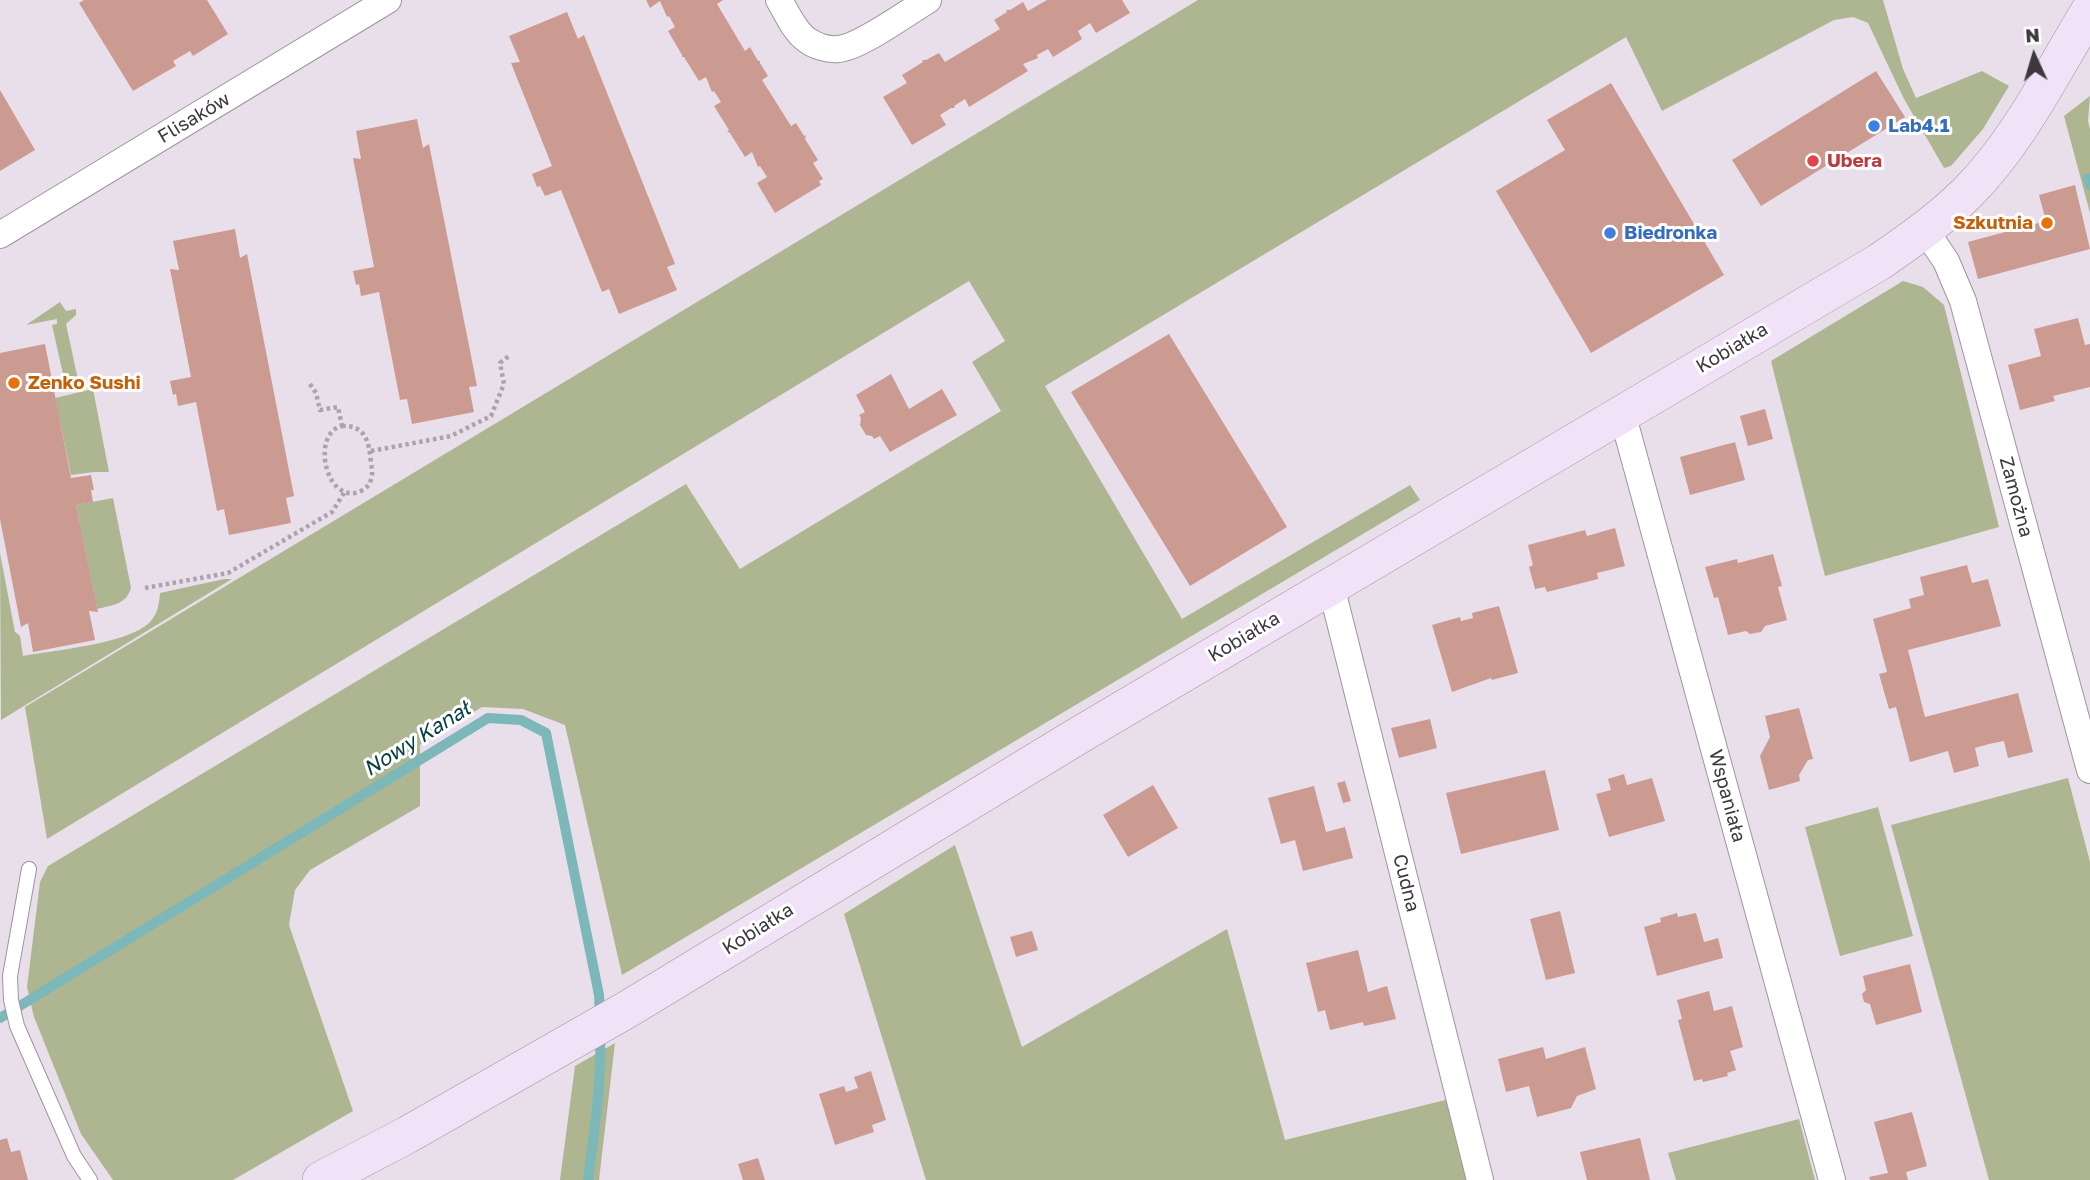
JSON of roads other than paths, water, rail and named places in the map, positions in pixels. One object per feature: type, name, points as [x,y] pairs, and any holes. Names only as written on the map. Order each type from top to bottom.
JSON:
[{"type":"street","name":"Flisaków","points":[[0,235],[388,0]]},
{"type":"street","points":[[779,0],[807,40],[822,47],[838,49],[854,45],[928,0]]},
{"type":"street","name":"Kobiałka","points":[[321,1180],[407,1135],[628,1009],[870,860],[1879,261],[1925,230],[1968,192],[1998,158],[2090,10]]},
{"type":"street","name":"Zamożna","points":[[1925,230],[1945,261],[1964,301],[2090,770]]},
{"type":"street","name":"Wspaniała","points":[[1622,413],[1832,1180]]},
{"type":"street","name":"Cudna","points":[[1331,586],[1480,1180]]},
{"type":"lane","points":[[29,869],[10,976],[11,1000],[17,1026],[74,1157],[90,1180]]},
{"type":"waterway","points":[[2088,178],[2090,185]]},
{"type":"waterway","name":"Nowy Kanał","points":[[0,1018],[488,718],[521,720],[546,733],[599,995],[600,1016]]},
{"type":"waterway","name":"Nowy Kanał","points":[[588,1180],[599,1089],[600,1034]]},
{"type":"place","name":"Lab4.1","points":[[1874,126]]},
{"type":"place","name":"Ubera","points":[[1813,161]]},
{"type":"place","name":"Szkutnia","points":[[2047,223]]},
{"type":"place","name":"Biedronka","points":[[1610,233]]},
{"type":"place","name":"Zenko Sushi","points":[[14,383]]}]
